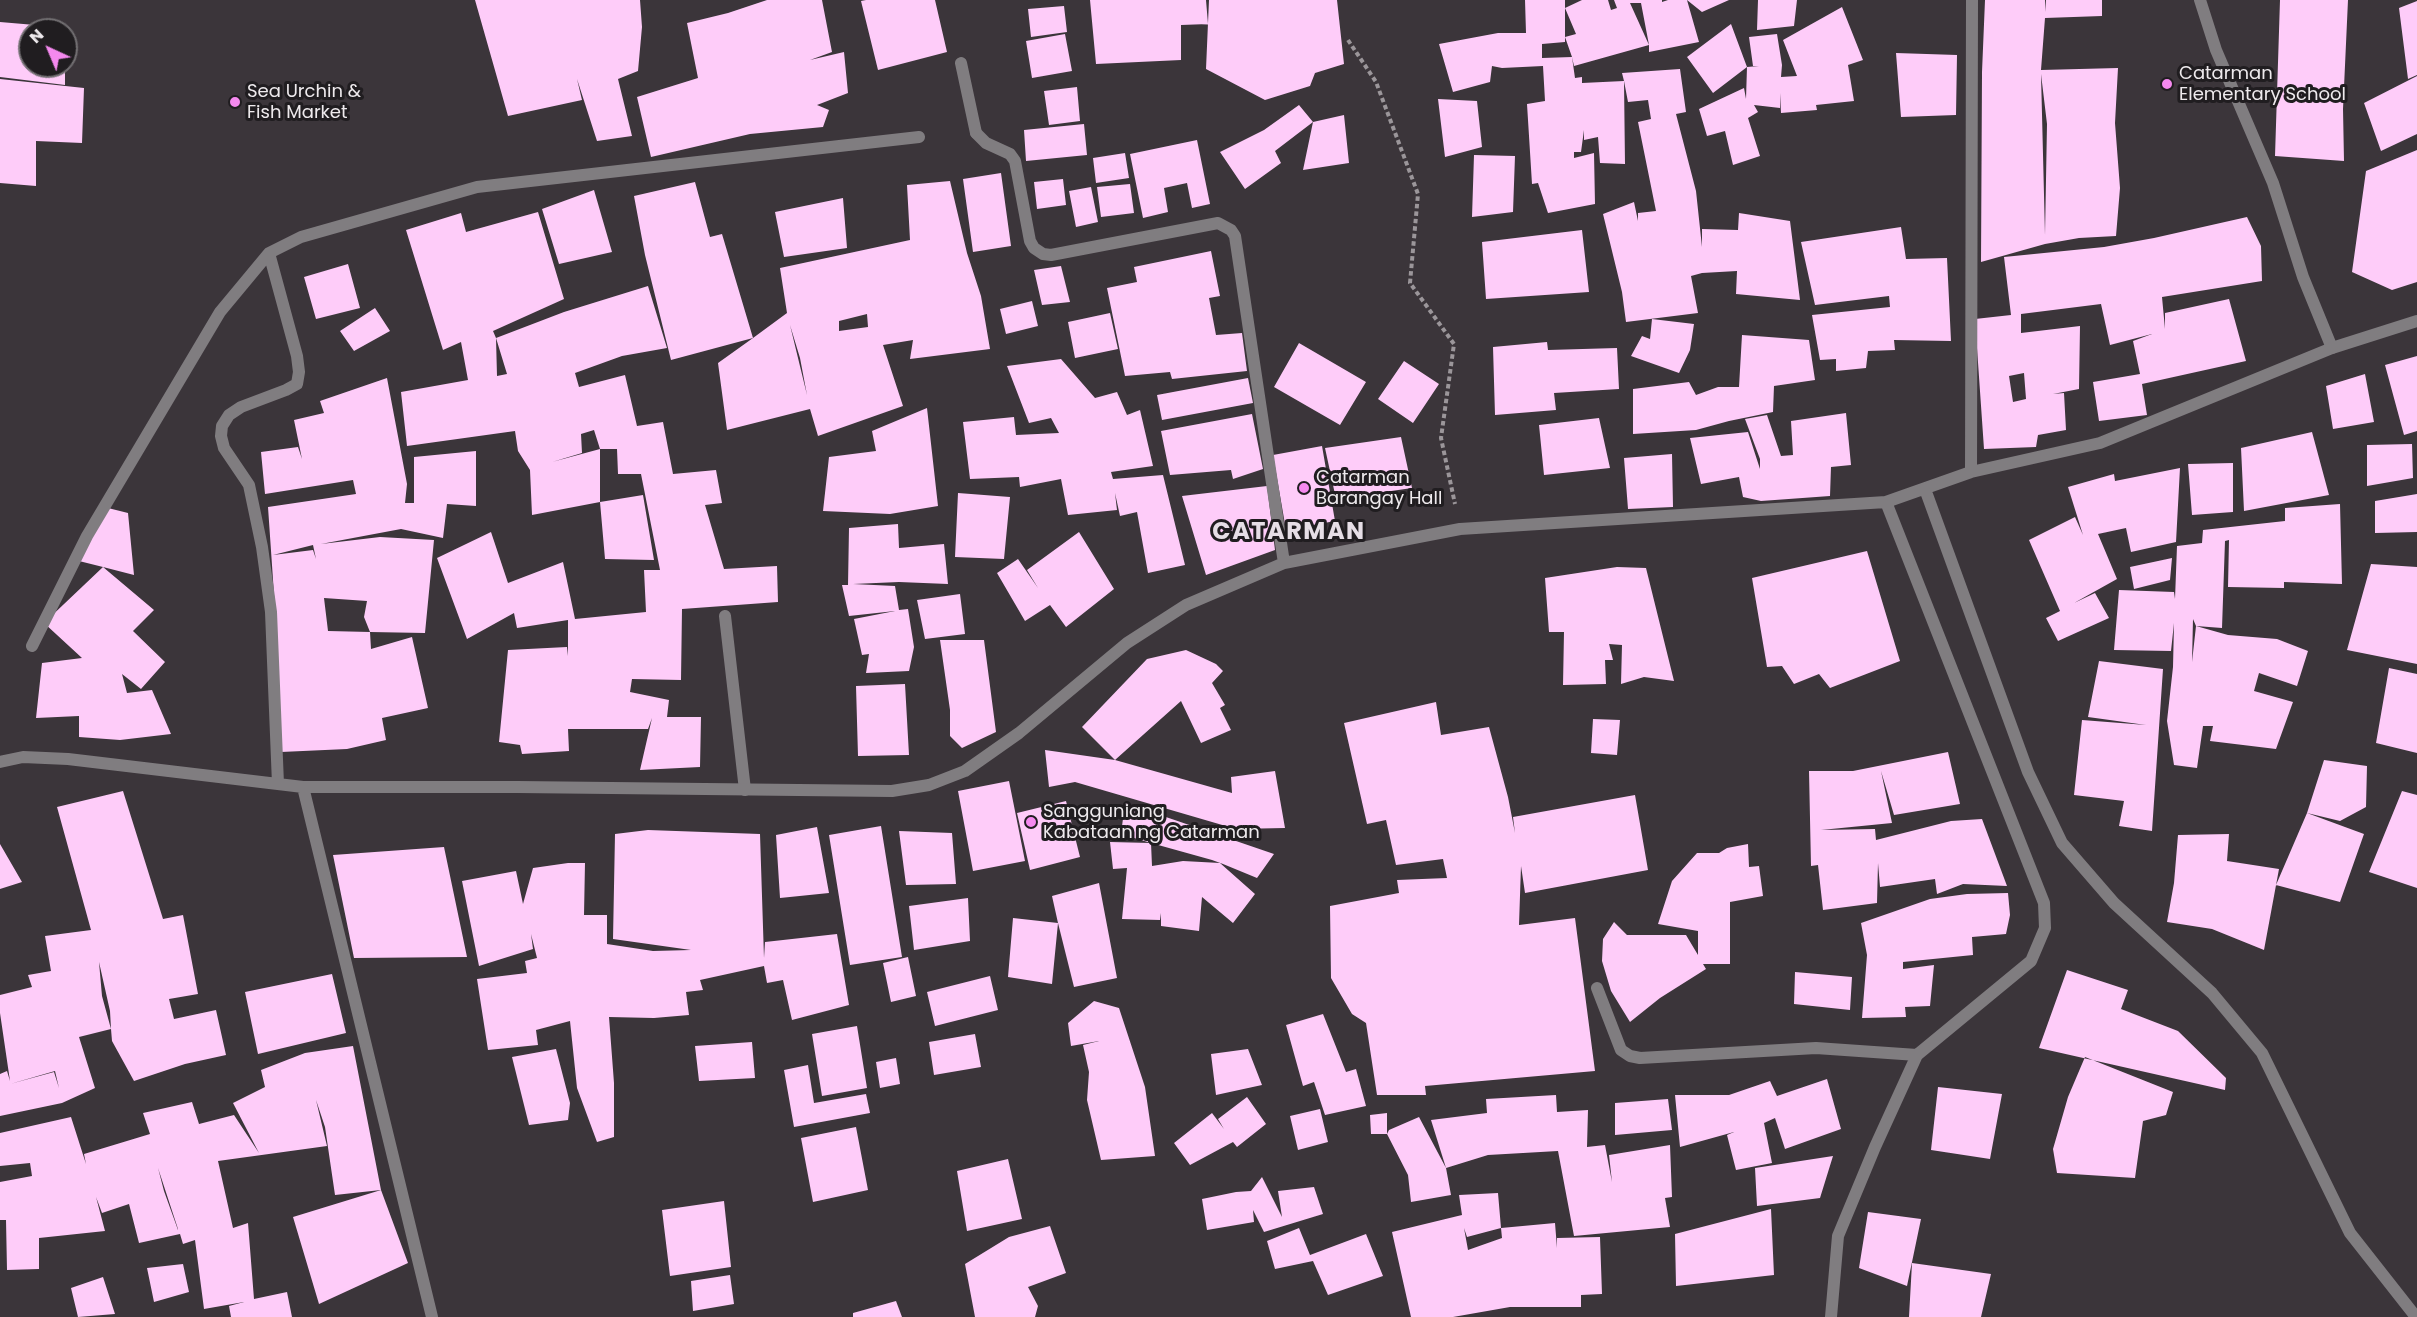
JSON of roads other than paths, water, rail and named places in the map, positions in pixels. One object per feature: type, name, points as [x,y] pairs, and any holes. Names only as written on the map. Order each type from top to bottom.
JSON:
[{"type":"street","points":[[1971,0],[1971,472]]},
{"type":"street","points":[[2199,0],[2216,51],[2273,183],[2303,277],[2332,348]]},
{"type":"street","points":[[961,63],[976,133],[986,143],[1010,154],[1015,161],[1030,241],[1034,248],[1043,254],[1051,255],[1218,223],[1231,230],[1235,236],[1284,563]]},
{"type":"street","points":[[32,646],[87,536],[220,312],[269,253],[301,237],[477,187],[919,137]]},
{"type":"street","points":[[269,253],[297,356],[299,372],[297,384],[241,407],[228,415],[222,426],[221,436],[224,448],[249,485],[262,547],[272,612],[278,784]]},
{"type":"street","points":[[0,762],[23,757],[68,759],[303,787],[892,791],[929,784],[965,771],[1019,733],[1127,643],[1186,606],[1284,563],[1460,529],[1886,502],[1971,472],[2100,443],[2332,348],[2417,321]]},
{"type":"street","points":[[1925,489],[2028,772],[2062,843],[2114,903],[2212,993],[2262,1053],[2350,1233],[2416,1317]]},
{"type":"street","points":[[1831,1317],[1838,1236],[1917,1055],[2031,962],[2045,928],[2044,903],[1886,502]]},
{"type":"street","points":[[725,616],[745,790]]},
{"type":"street","points":[[303,787],[432,1317]]},
{"type":"street","points":[[1597,988],[1621,1050],[1630,1056],[1640,1058],[1816,1048],[1917,1055]]},
{"type":"place","name":"Catarman Elementary School","points":[[2167,84]]},
{"type":"place","name":"Sea Urchin & Fish Market","points":[[235,102]]},
{"type":"place","name":"Catarman Barangay Hall","points":[[1304,488]]},
{"type":"place","name":"Sangguniang Kabataan ng Catarman","points":[[1031,822]]},
{"type":"district","name":"CATARMAN","points":[[1289,533]]}]
